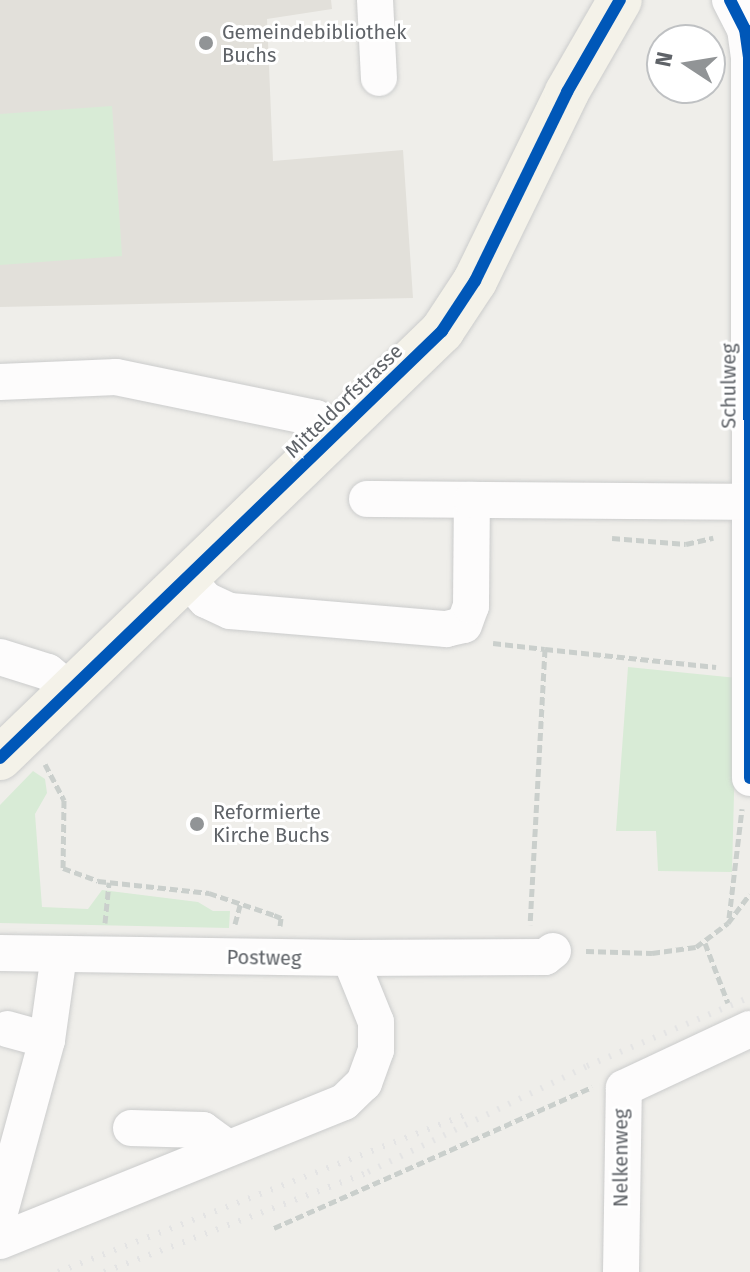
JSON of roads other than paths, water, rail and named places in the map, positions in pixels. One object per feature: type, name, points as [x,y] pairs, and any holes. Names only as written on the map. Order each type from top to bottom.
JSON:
[{"type":"main road","name":"Mitteldorfstrasse","points":[[10,748],[338,436],[442,331],[475,281],[567,92],[620,0]]},
{"type":"street","points":[[375,0],[379,78]]},
{"type":"street","name":"Schulweg","points":[[730,0],[745,29],[749,58],[748,786]]},
{"type":"street","points":[[0,382],[116,377],[316,418],[338,436]]},
{"type":"street","points":[[367,499],[749,502]]},
{"type":"street","points":[[187,579],[206,600],[230,611],[446,629],[464,625],[471,606],[472,500]]},
{"type":"street","points":[[0,657],[48,672],[71,691]]},
{"type":"street","name":"Postweg","points":[[0,953],[350,958],[540,954]]},
{"type":"street","points":[[0,1212],[47,1040],[59,955]]},
{"type":"street","points":[[0,1241],[344,1102],[364,1083],[376,1050],[376,1022],[350,958]]},
{"type":"street","points":[[7,1029],[47,1040]]},
{"type":"street","name":"Nelkenweg","points":[[621,1272],[624,1088],[744,1031]]},
{"type":"street","points":[[131,1128],[203,1130],[228,1148]]},
{"type":"railway","points":[[104,1272],[368,1172],[587,1066],[750,997]]},
{"type":"railway","points":[[58,1272],[469,1113]]},
{"type":"place","name":"Gemeindebibliothek Buchs","points":[[206,43]]},
{"type":"place","name":"Reformierte Kirche Buchs","points":[[197,824]]}]
